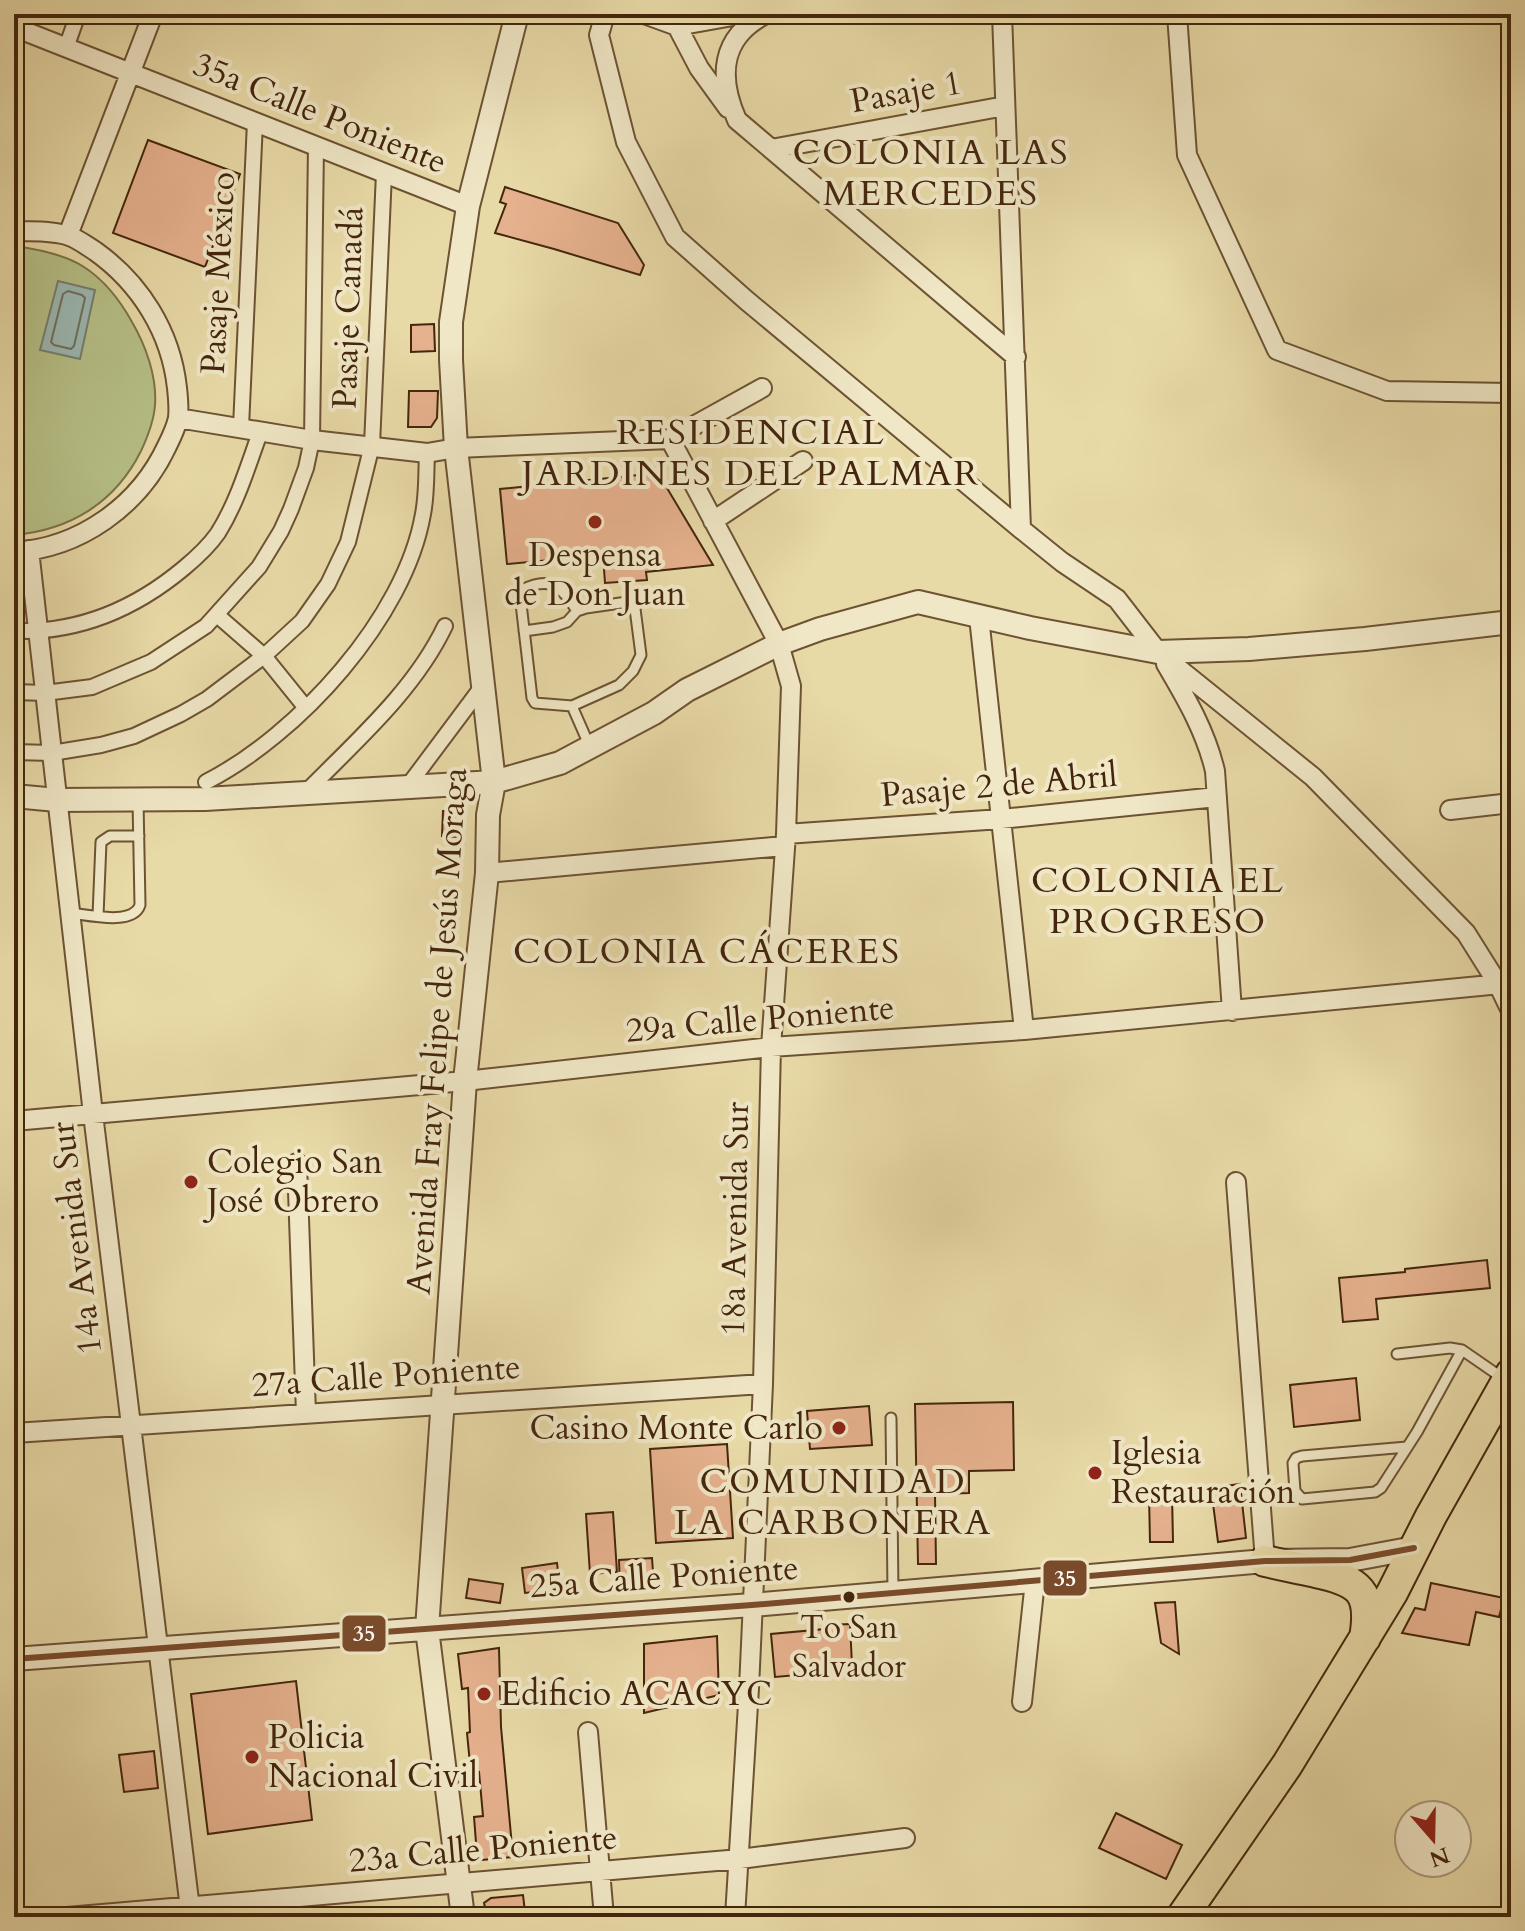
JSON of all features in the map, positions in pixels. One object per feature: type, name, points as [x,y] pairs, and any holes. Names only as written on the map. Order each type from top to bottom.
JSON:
[{"type":"main road","points":[[1182,1917],[1287,1765],[1365,1638],[1509,1378]]},
{"type":"main road","points":[[1265,1561],[1351,1582],[1367,1607],[1365,1638]]},
{"type":"street","points":[[66,48],[78,14]]},
{"type":"street","points":[[68,235],[153,14]]},
{"type":"street","name":"Avenida Fray Felipe de Jesús Moraga","points":[[463,1917],[427,1629],[465,1081],[487,873],[488,815],[494,782],[456,448],[451,322],[468,206],[517,14]]},
{"type":"street","points":[[605,14],[599,35],[626,142],[675,237],[1021,529],[1062,562],[1117,599],[1158,652],[1198,723],[1215,771],[1232,1011]]},
{"type":"street","points":[[644,14],[677,26],[744,14]]},
{"type":"street","points":[[737,120],[727,93],[725,63],[738,35],[766,14]]},
{"type":"street","points":[[1002,14],[1021,529]]},
{"type":"street","points":[[1177,14],[1187,155],[1277,350],[1387,391],[1511,393]]},
{"type":"street","points":[[677,26],[699,68],[737,120],[1016,357]]},
{"type":"street","name":"35a Calle Poniente","points":[[14,27],[468,206]]},
{"type":"street","name":"Pasaje 1","points":[[771,149],[1005,106]]},
{"type":"street","name":"Pasaje México","points":[[241,427],[255,122]]},
{"type":"street","points":[[14,692],[45,693],[92,687],[133,671],[181,643],[217,615],[259,567],[281,531],[306,468],[312,440],[316,146]]},
{"type":"street","name":"Pasaje Canadá","points":[[14,752],[52,753],[101,745],[153,729],[207,699],[264,656],[302,621],[328,584],[352,527],[372,445],[384,173]]},
{"type":"street","points":[[14,231],[68,235],[121,272],[158,323],[172,360],[178,399],[178,418],[162,456],[125,504],[110,517],[75,537],[57,545],[21,551]]},
{"type":"street","points":[[178,418],[312,440],[427,453],[456,448],[670,439],[762,388]]},
{"type":"street","points":[[14,631],[38,632],[106,616],[128,607],[164,585],[217,534],[237,498],[261,430]]},
{"type":"street","name":"18a Avenida Sur","points":[[670,439],[779,644],[791,686],[785,840],[771,1047],[763,1384],[735,1917]]},
{"type":"street","points":[[206,782],[254,753],[306,708],[342,669],[385,609],[404,574],[424,513],[427,453]]},
{"type":"street","points":[[713,521],[803,461]]},
{"type":"street","name":"14a Avenida Sur","points":[[21,551],[38,632],[93,1114],[191,1912]]},
{"type":"street","points":[[14,796],[57,800],[205,799],[494,782],[560,763],[591,748],[654,713],[687,690],[779,644],[820,629],[918,602],[1158,652],[1249,649],[1511,622]]},
{"type":"street","points":[[217,615],[264,656],[306,708]]},
{"type":"street","points":[[979,617],[1024,1030]]},
{"type":"street","points":[[304,793],[400,694],[445,626]]},
{"type":"street","points":[[1158,652],[1313,777],[1466,933],[1505,983],[1511,1011]]},
{"type":"street","points":[[407,787],[484,683]]},
{"type":"street","name":"Pasaje 2 de Abril","points":[[487,873],[1217,797]]},
{"type":"street","points":[[1450,810],[1511,803]]},
{"type":"street","name":"29a Calle Poniente","points":[[14,1121],[465,1081],[771,1047],[1024,1030],[1505,983]]},
{"type":"street","points":[[297,1163],[306,1413]]},
{"type":"street","points":[[1236,1182],[1265,1561]]},
{"type":"street","name":"27a Calle Poniente","points":[[14,1433],[763,1384]]},
{"type":"street","name":"25a Calle Poniente","points":[[14,1659],[752,1605],[1265,1561],[1350,1560],[1414,1548]]},
{"type":"street","points":[[1022,1702],[1035,1581]]},
{"type":"street","points":[[588,1732],[604,1917]]},
{"type":"street","name":"23a Calle Poniente","points":[[67,1917],[191,1912],[740,1859],[905,1838]]},
{"type":"lane","points":[[524,631],[567,622],[577,611],[586,608],[634,601],[641,655],[633,671],[619,685],[572,706],[535,703],[532,698],[524,631],[520,595],[527,587],[555,584],[567,594],[577,611]]},
{"type":"lane","points":[[572,706],[591,748]]},
{"type":"lane","points":[[70,913],[122,918],[138,911],[138,800]]},
{"type":"lane","points":[[98,916],[101,842],[110,836],[139,836]]},
{"type":"lane","points":[[1397,1354],[1450,1348],[1462,1350],[1509,1378]]},
{"type":"lane","points":[[1407,1447],[1296,1458],[1293,1463],[1295,1491],[1302,1499],[1375,1492],[1407,1447],[1462,1350]]},
{"type":"lane","points":[[891,1418],[893,1593]]},
{"type":"green space","points":[[14,246],[68,259],[84,267],[105,285],[123,307],[142,341],[150,362],[155,405],[141,451],[118,485],[104,499],[72,520],[14,535]]},
{"type":"water","points":[[58,281],[95,290],[80,359],[40,350]]},
{"type":"building","points":[[148,140],[240,174],[205,267],[113,233]]},
{"type":"building","points":[[505,187],[618,223],[644,265],[640,275],[495,233],[506,204],[500,202]]},
{"type":"building","points":[[434,324],[435,351],[411,352],[411,325]]},
{"type":"building","points":[[409,391],[438,391],[437,418],[431,427],[408,427]]},
{"type":"building","name":"Despensa de Don Juan","points":[[658,473],[713,565],[646,572],[647,580],[605,583],[603,555],[507,564],[500,489]]},
{"type":"building","points":[[443,811],[456,811],[461,818],[460,837],[442,836]]},
{"type":"building","points":[[1487,1260],[1490,1288],[1376,1299],[1378,1319],[1343,1322],[1339,1278]]},
{"type":"building","points":[[1356,1378],[1360,1420],[1294,1427],[1290,1385]]},
{"type":"building","points":[[1013,1402],[1014,1470],[969,1471],[969,1493],[935,1494],[936,1564],[918,1564],[915,1404]]},
{"type":"building","name":"Casino Monte Carlo","points":[[869,1406],[872,1445],[810,1449],[807,1411]]},
{"type":"building","points":[[727,1444],[733,1538],[656,1543],[650,1449]]},
{"type":"building","points":[[1240,1484],[1246,1538],[1218,1542],[1211,1488]]},
{"type":"building","points":[[1149,1494],[1172,1494],[1173,1542],[1150,1542]]},
{"type":"building","points":[[613,1512],[617,1572],[590,1574],[586,1514]]},
{"type":"building","points":[[652,1558],[654,1586],[620,1588],[619,1560]]},
{"type":"building","points":[[557,1563],[560,1589],[525,1593],[522,1568]]},
{"type":"building","points":[[469,1579],[503,1584],[500,1603],[466,1598]]},
{"type":"building","points":[[1431,1583],[1504,1598],[1499,1617],[1476,1612],[1469,1645],[1402,1633],[1415,1608],[1425,1610]]},
{"type":"building","points":[[1175,1602],[1179,1654],[1161,1643],[1155,1603]]},
{"type":"building","points":[[850,1624],[852,1665],[820,1666],[820,1673],[775,1677],[771,1634]]},
{"type":"building","points":[[717,1636],[719,1695],[644,1713],[644,1644]]},
{"type":"building","points":[[499,1648],[501,1727],[513,1857],[482,1860],[477,1855],[474,1817],[483,1816],[479,1772],[471,1774],[467,1733],[470,1732],[468,1688],[462,1689],[458,1654]]},
{"type":"building","name":"Policia Nacional Civil","points":[[296,1681],[312,1820],[208,1834],[191,1694]]},
{"type":"building","points":[[154,1751],[158,1788],[124,1792],[119,1755]]},
{"type":"building","points":[[1116,1813],[1182,1845],[1166,1879],[1099,1848]]},
{"type":"building","points":[[523,1895],[525,1912],[487,1917],[484,1903],[491,1898]]},
{"type":"transit line","name":"35","points":[[14,1659],[752,1605],[1265,1561],[1350,1560],[1414,1548]]},
{"type":"place","name":"Despensa de Don Juan","points":[[595,522]]},
{"type":"place","name":"Colegio San José Obrero","points":[[191,1182]]},
{"type":"place","name":"Casino Monte Carlo","points":[[839,1428]]},
{"type":"place","name":"Iglesia Restauración","points":[[1095,1473]]},
{"type":"place","name":"To San Salvador","points":[[849,1597]]},
{"type":"place","name":"Edificio ACACYC","points":[[484,1694]]},
{"type":"place","name":"Policia Nacional Civil","points":[[252,1757]]},
{"type":"district","name":"COLONIA LAS MERCEDES","points":[[931,172]]},
{"type":"district","name":"RESIDENCIAL JARDINES DEL PALMAR","points":[[751,452]]},
{"type":"district","name":"COLONIA EL PROGRESO","points":[[1158,900]]},
{"type":"district","name":"COLONIA CÁCERES","points":[[707,951]]},
{"type":"district","name":"COMUNIDAD LA CARBONERA","points":[[833,1502]]}]
